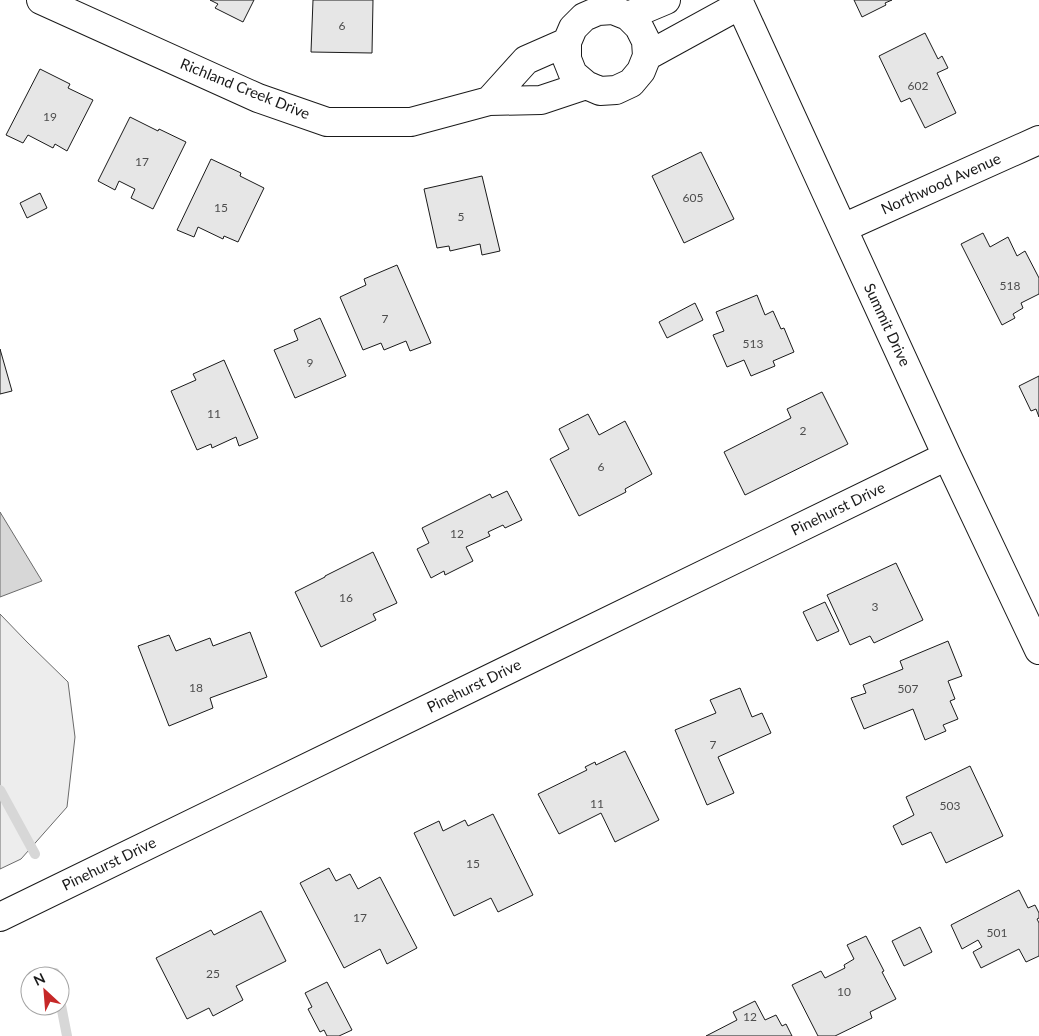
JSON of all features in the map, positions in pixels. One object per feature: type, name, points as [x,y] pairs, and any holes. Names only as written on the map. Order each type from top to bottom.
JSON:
[{"type":"street","name":"Richland Creek Drive","points":[[41,0],[258,98],[327,122],[411,122],[489,101],[541,100],[586,85]]},
{"type":"street","points":[[628,16],[666,0]]},
{"type":"street","points":[[646,56],[739,2]]},
{"type":"street","name":"Summit Drive","points":[[739,2],[947,456],[1039,650]]},
{"type":"street","points":[[613,10],[628,16],[639,27],[646,41],[646,56],[641,71],[631,83],[616,90],[600,90],[586,85],[573,74],[566,59],[566,42],[572,28],[584,17],[598,11],[613,10]]},
{"type":"street","points":[[489,101],[526,60],[566,42]]},
{"type":"street","name":"Northwood Avenue","points":[[843,228],[1039,140]]},
{"type":"street","name":"Pinehurst Drive","points":[[0,917],[947,456]]},
{"type":"shaded area","points":[[0,512],[42,581],[0,597]]},
{"type":"shaded area","points":[[0,614],[68,682],[75,737],[67,807],[21,859],[0,869]]},
{"type":"building","points":[[210,0],[254,0],[243,22],[215,8],[218,4]]},
{"type":"building","points":[[313,0],[373,0],[372,53],[311,52]]},
{"type":"building","points":[[854,0],[892,0],[862,17]]},
{"type":"building","points":[[925,33],[938,59],[942,56],[948,68],[937,73],[956,113],[925,128],[910,98],[901,102],[879,56]]},
{"type":"building","points":[[40,69],[70,84],[68,88],[93,100],[67,151],[55,144],[53,148],[28,135],[23,143],[6,135]]},
{"type":"building","points":[[130,117],[186,142],[153,209],[131,198],[135,189],[119,181],[115,190],[98,181]]},
{"type":"building","points":[[701,152],[734,219],[684,243],[652,176]]},
{"type":"building","points":[[211,159],[241,173],[240,176],[264,188],[238,242],[224,236],[223,239],[198,227],[194,237],[177,230]]},
{"type":"building","points":[[482,176],[500,251],[482,255],[480,244],[450,251],[449,246],[437,248],[424,189]]},
{"type":"building","points":[[40,193],[47,208],[27,218],[20,203]]},
{"type":"building","points":[[983,233],[990,247],[1008,237],[1017,256],[1025,251],[1039,278],[1039,294],[1021,303],[1023,308],[1013,314],[1015,318],[1002,325],[961,244]]},
{"type":"building","points":[[397,265],[431,343],[410,351],[406,341],[384,350],[381,343],[363,350],[340,297],[366,285],[364,279]]},
{"type":"building","points":[[757,295],[765,315],[773,311],[781,329],[784,328],[794,352],[773,361],[775,366],[751,376],[744,360],[727,367],[713,335],[724,331],[716,312]]},
{"type":"building","points":[[695,303],[703,320],[667,338],[659,322]]},
{"type":"building","points":[[320,318],[346,376],[295,398],[274,350],[298,340],[294,330]]},
{"type":"building","points":[[0,349],[12,391],[0,394]]},
{"type":"building","points":[[224,360],[258,438],[239,446],[236,437],[212,448],[211,444],[197,450],[171,391],[196,380],[193,374]]},
{"type":"building","points":[[1039,376],[1039,417],[1036,409],[1031,411],[1019,386]]},
{"type":"building","points":[[822,392],[848,444],[745,495],[724,452],[791,418],[787,409]]},
{"type":"building","points":[[588,414],[599,435],[625,421],[652,474],[625,489],[626,492],[579,516],[550,459],[569,449],[559,429]]},
{"type":"building","points":[[507,491],[522,520],[505,528],[503,525],[488,532],[490,536],[466,547],[473,561],[445,575],[444,571],[431,578],[417,549],[429,543],[422,528],[490,494],[492,498]]},
{"type":"building","points":[[373,552],[397,603],[373,614],[376,620],[321,647],[295,592]]},
{"type":"building","points":[[896,563],[923,620],[874,643],[870,636],[850,645],[827,595]]},
{"type":"building","points":[[825,602],[839,631],[817,641],[803,612]]},
{"type":"building","points":[[250,632],[267,677],[210,698],[213,708],[169,726],[138,646],[169,635],[176,651],[210,638],[213,646]]},
{"type":"building","points":[[948,641],[962,676],[948,681],[955,699],[950,701],[958,719],[943,725],[946,731],[925,740],[913,709],[864,729],[851,698],[866,693],[863,685],[903,669],[900,661]]},
{"type":"building","points":[[740,688],[752,717],[762,713],[771,733],[718,757],[734,793],[707,805],[675,730],[716,713],[710,700]]},
{"type":"building","points":[[625,751],[659,820],[615,842],[601,813],[559,834],[538,794],[587,770],[585,767],[595,762],[596,765]]},
{"type":"building","points":[[970,766],[1003,836],[946,863],[931,832],[902,845],[893,826],[914,815],[906,797]]},
{"type":"building","points":[[493,814],[533,895],[498,912],[491,898],[454,916],[414,833],[439,821],[443,831],[465,820],[468,826]]},
{"type":"building","points":[[329,868],[336,881],[350,874],[358,889],[380,877],[417,948],[387,964],[380,949],[344,968],[300,883]]},
{"type":"building","points":[[1019,890],[1028,908],[1035,905],[1039,913],[1039,918],[1037,919],[1039,923],[1039,956],[1026,962],[1019,949],[981,968],[973,952],[982,947],[978,940],[962,949],[951,925]]},
{"type":"building","points":[[261,911],[286,961],[236,986],[243,1000],[213,1016],[209,1008],[187,1019],[156,958],[211,930],[214,935]]},
{"type":"building","points":[[920,927],[932,952],[904,966],[892,941]]},
{"type":"building","points":[[866,936],[896,999],[870,1012],[872,1018],[835,1036],[818,1036],[792,985],[821,971],[825,978],[845,968],[844,965],[854,959],[847,945]]},
{"type":"building","points":[[327,982],[352,1030],[339,1036],[327,1036],[324,1030],[320,1032],[308,1009],[312,1007],[305,993]]},
{"type":"building","points":[[755,1001],[765,1020],[776,1015],[782,1026],[786,1024],[792,1036],[706,1036],[737,1020],[733,1012]]},
{"type":"waterway","points":[[0,790],[35,854]]},
{"type":"waterway","points":[[63,1016],[67,1036]]}]
